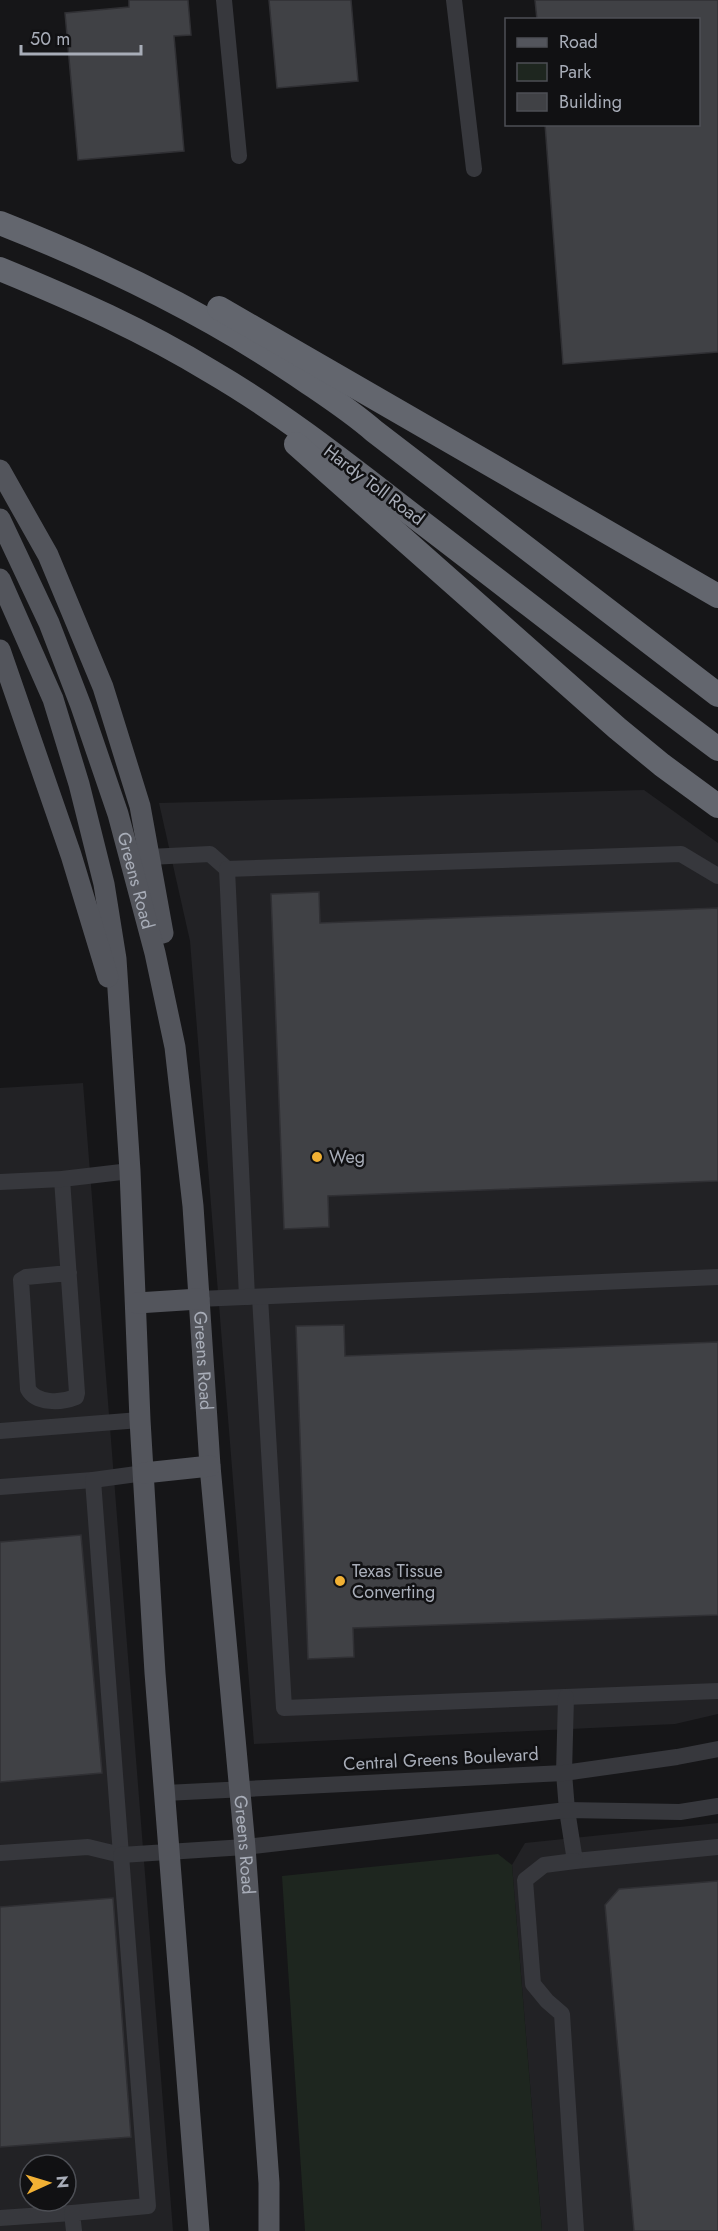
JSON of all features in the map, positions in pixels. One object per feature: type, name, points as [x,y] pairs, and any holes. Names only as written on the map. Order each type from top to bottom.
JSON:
[{"type":"highway","points":[[0,223],[97,263],[141,284],[230,333],[350,411],[718,695]]},
{"type":"highway","points":[[97,263],[176,289],[217,306],[718,596]]},
{"type":"highway","name":"Hardy Toll Road","points":[[0,269],[100,313],[179,352],[215,373],[341,459],[718,749]]},
{"type":"highway","points":[[215,373],[585,701],[662,765],[718,806]]},
{"type":"main road","points":[[0,470],[48,555],[103,687],[140,806],[165,946],[176,1047]]},
{"type":"main road","name":"Greens Road","points":[[0,519],[49,623],[81,706],[118,814],[155,953],[176,1047],[193,1206],[210,1466],[245,1847],[269,2183],[269,2231]]},
{"type":"main road","name":"Greens Road","points":[[0,579],[53,699],[79,784],[104,884],[116,959],[130,1171],[140,1420],[155,1673],[199,2231]]},
{"type":"main road","points":[[0,650],[70,855],[121,1022]]},
{"type":"main road","points":[[137,1303],[199,1299]]},
{"type":"main road","points":[[144,1473],[210,1466]]},
{"type":"street","points":[[224,0],[239,156]]},
{"type":"street","points":[[454,0],[474,169]]},
{"type":"street","points":[[149,857],[210,854],[227,869],[681,855],[718,876]]},
{"type":"street","points":[[227,869],[254,1297],[284,1708],[718,1691]]},
{"type":"street","points":[[0,1182],[62,1179],[130,1171]]},
{"type":"street","points":[[62,1179],[69,1274],[77,1393],[76,1397],[70,1400],[41,1400],[32,1396],[28,1389],[21,1280],[26,1277],[69,1274]]},
{"type":"street","points":[[199,1299],[718,1277]]},
{"type":"street","points":[[0,1431],[140,1420]]},
{"type":"street","points":[[0,1487],[93,1480],[144,1473]]},
{"type":"street","points":[[78,2212],[148,2206],[93,1480]]},
{"type":"street","points":[[567,1696],[564,1773],[575,1861]]},
{"type":"street","name":"Central Greens Boulevard","points":[[165,1793],[564,1773],[718,1749]]},
{"type":"street","points":[[0,1853],[88,1847],[121,1855],[245,1847],[567,1810],[680,1812],[718,1806]]},
{"type":"street","points":[[576,2231],[562,2014],[533,1984],[525,1880],[544,1865],[718,1846]]},
{"type":"street","points":[[0,2218],[72,2213],[74,2231]]},
{"type":"shaded area","points":[[644,790],[718,843],[718,1714],[675,1724],[254,1744],[190,941],[159,803]]},
{"type":"shaded area","points":[[83,1083],[173,2231],[0,2231],[0,1088]]},
{"type":"shaded area","points":[[718,1823],[718,2231],[542,2231],[512,1865],[525,1843]]},
{"type":"green space","points":[[498,1854],[512,1865],[542,2231],[305,2231],[282,1876]]},
{"type":"building","points":[[129,0],[188,0],[191,35],[174,36],[184,151],[78,160],[65,13],[129,7]]},
{"type":"building","points":[[269,0],[351,0],[358,81],[277,88]]},
{"type":"building","points":[[535,0],[718,0],[718,352],[563,364],[545,126],[700,126],[700,18],[537,18]]},
{"type":"building","points":[[319,892],[320,923],[718,908],[718,1181],[328,1196],[329,1227],[284,1229],[271,894]]},
{"type":"building","points":[[344,1325],[345,1356],[718,1342],[718,1615],[353,1628],[354,1657],[308,1659],[296,1326]]},
{"type":"building","points":[[81,1535],[102,1773],[0,1782],[0,1542]]},
{"type":"building","points":[[718,1881],[718,2231],[634,2231],[605,1905],[619,1889]]},
{"type":"building","points":[[113,1898],[131,2137],[0,2147],[0,1907]]},
{"type":"place","name":"Weg","points":[[317,1157]]},
{"type":"place","name":"Texas Tissue Converting","points":[[340,1581]]}]
